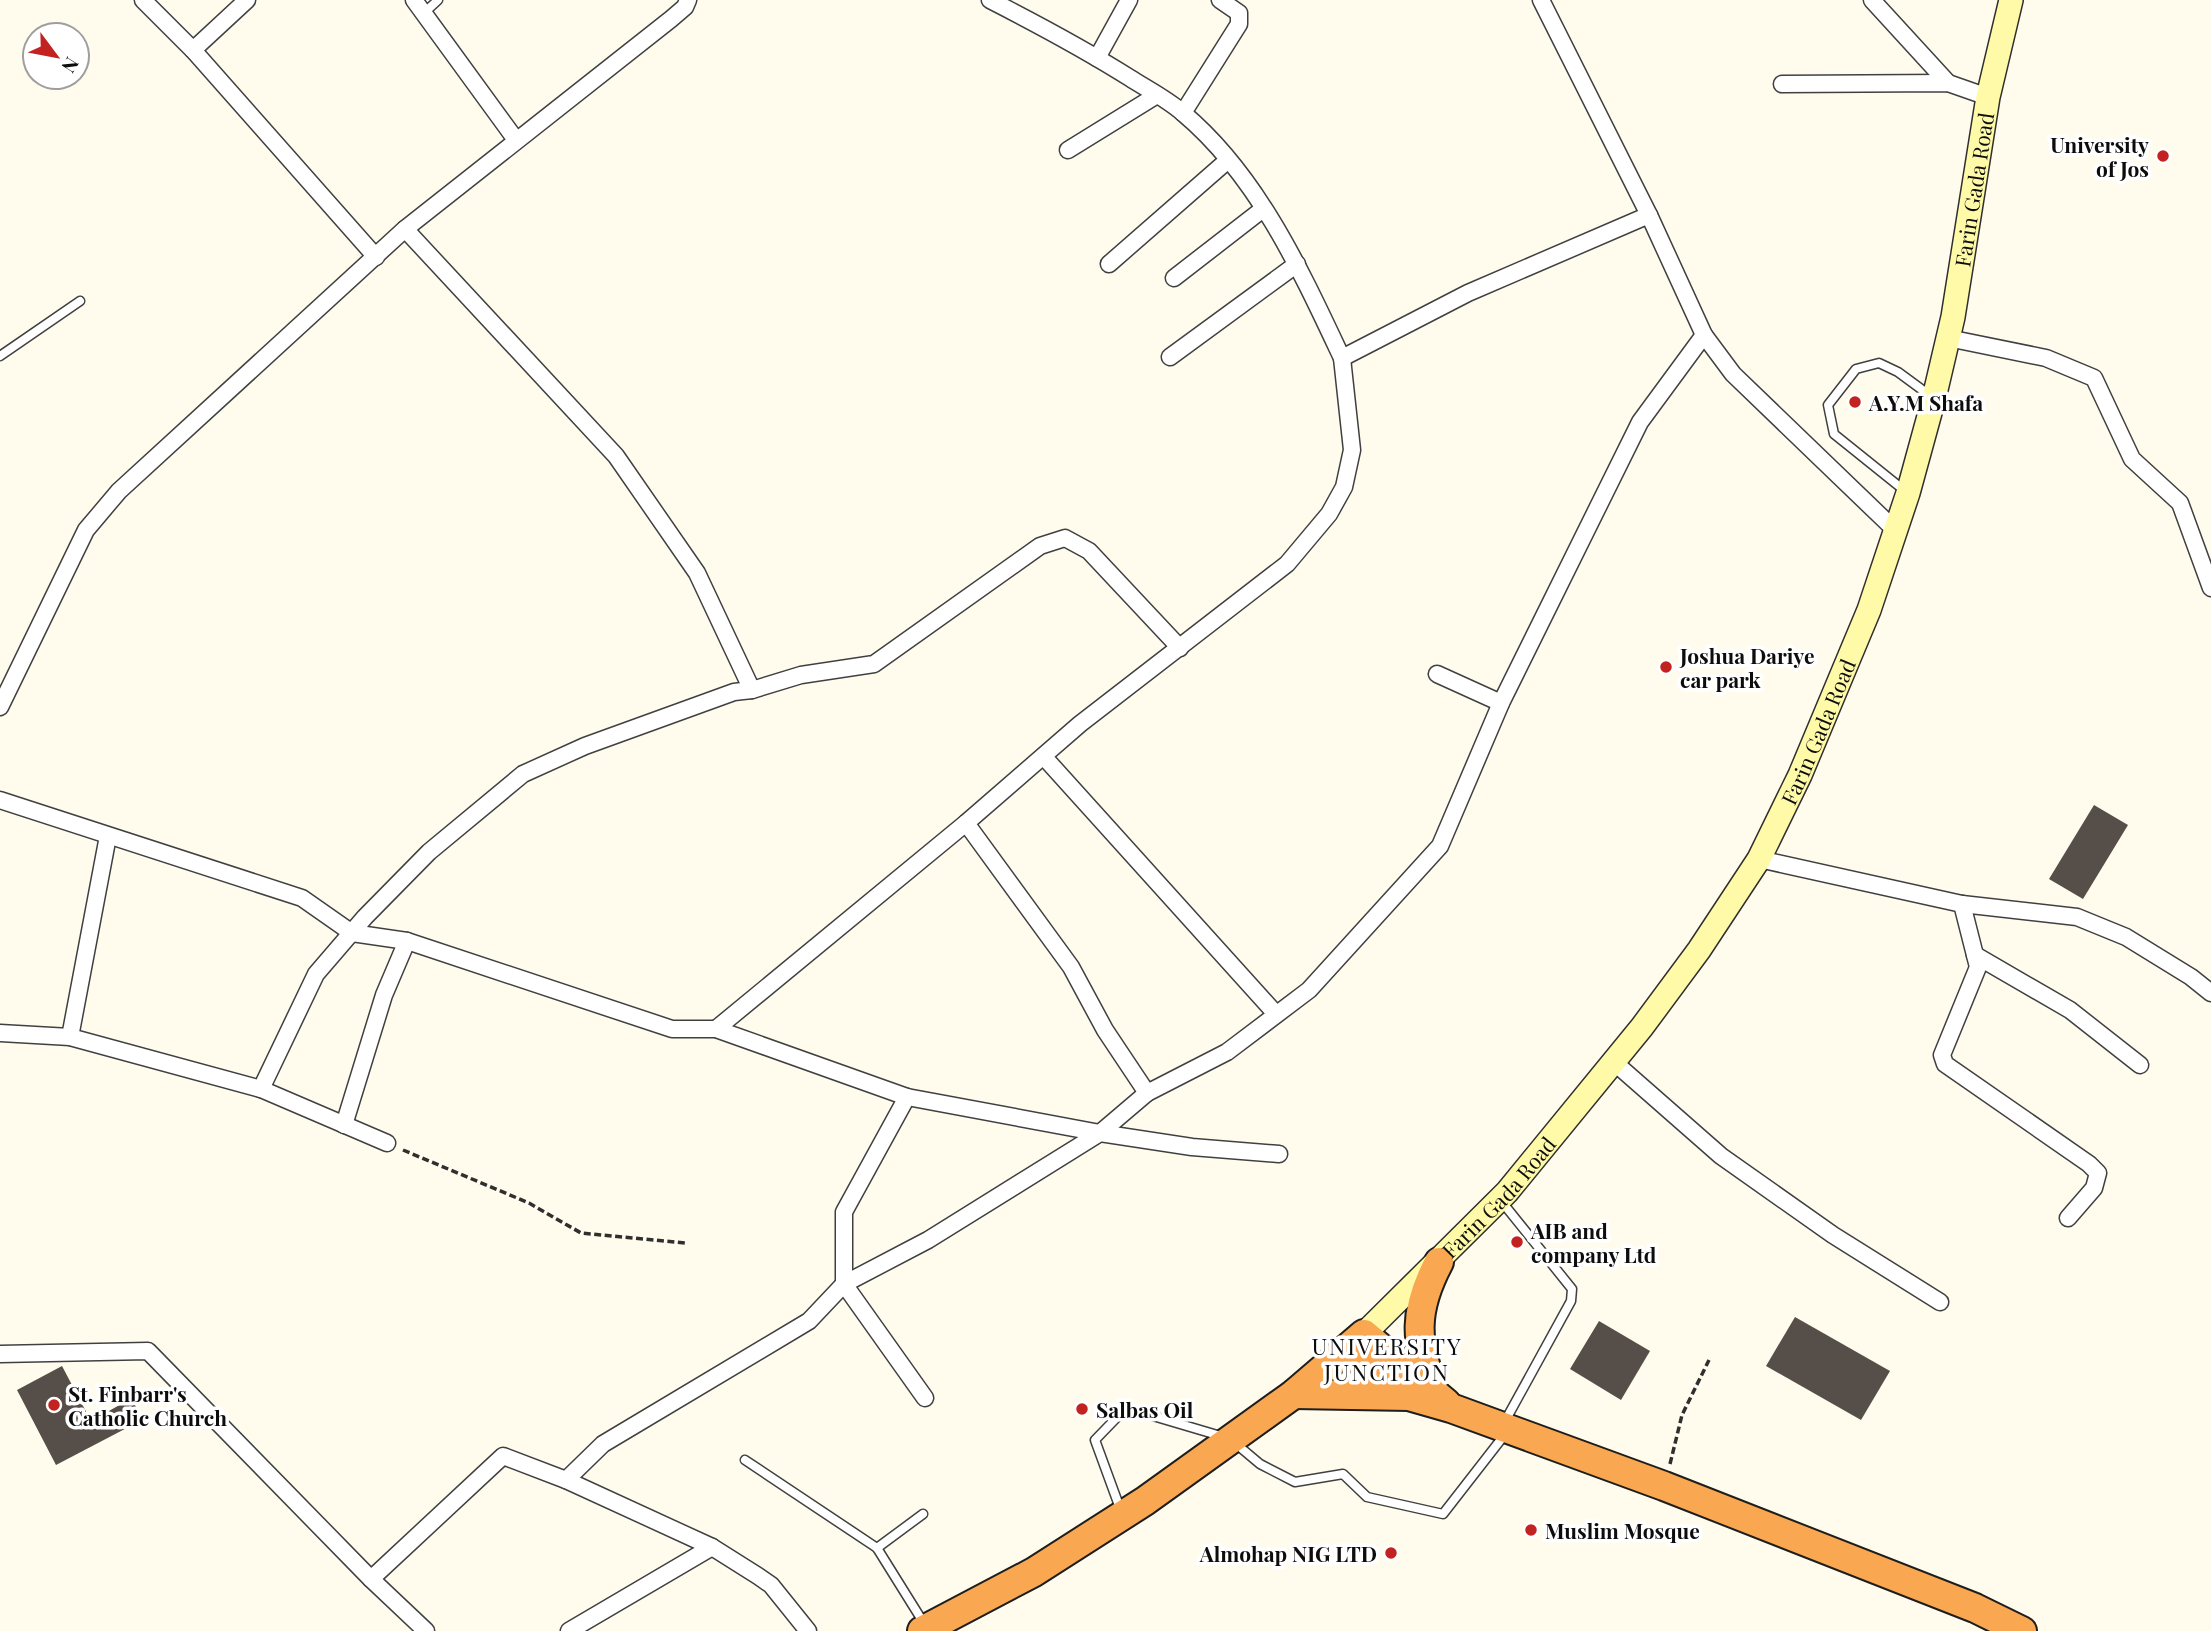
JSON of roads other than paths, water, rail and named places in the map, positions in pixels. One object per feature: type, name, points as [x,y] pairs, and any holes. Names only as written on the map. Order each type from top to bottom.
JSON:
[{"type":"highway","points":[[1431,1398],[1419,1312],[1425,1288],[1439,1262]]},
{"type":"highway","points":[[926,1630],[1034,1572],[1123,1516],[1294,1394],[1355,1343],[1431,1398],[1975,1608],[2022,1631]]},
{"type":"highway","points":[[1294,1394],[1431,1398]]},
{"type":"main road","name":"Farin Gada Road","points":[[1355,1343],[1500,1199],[1615,1063],[1699,950],[1759,859],[1831,702],[1869,610],[1908,493],[1948,338],[1988,97],[2011,0]]},
{"type":"street","points":[[144,0],[193,50],[376,257]]},
{"type":"street","points":[[193,50],[247,0]]},
{"type":"street","points":[[0,707],[86,530],[119,491],[405,229],[685,8],[688,0]]},
{"type":"street","points":[[716,1029],[966,823],[1080,724],[1287,564],[1329,514],[1345,487],[1352,450],[1342,358],[1297,264],[1228,160],[1183,113],[1157,95],[1097,58],[989,0]]},
{"type":"street","points":[[1097,58],[1129,0]]},
{"type":"street","points":[[1183,113],[1239,24],[1239,13],[1220,0]]},
{"type":"street","points":[[1541,0],[1649,215],[1704,335],[1733,374],[1895,530]]},
{"type":"street","points":[[1872,0],[1948,83]]},
{"type":"street","points":[[419,6],[516,140]]},
{"type":"street","points":[[1782,84],[1948,83],[1988,97]]},
{"type":"street","points":[[1068,150],[1157,95]]},
{"type":"street","points":[[1109,264],[1228,160]]},
{"type":"street","points":[[1174,278],[1263,209]]},
{"type":"street","points":[[1342,358],[1468,293],[1649,215]]},
{"type":"street","points":[[405,229],[616,456],[697,573],[752,690]]},
{"type":"street","points":[[1170,356],[1297,264]]},
{"type":"street","points":[[566,1480],[603,1444],[809,1321],[844,1283],[928,1240],[1100,1133],[1147,1093],[1227,1052],[1309,990],[1440,846],[1501,703],[1640,422],[1704,335]]},
{"type":"street","points":[[1948,338],[2046,358],[2094,378],[2132,459],[2180,503],[2211,588]]},
{"type":"street","points":[[261,1089],[316,975],[429,852],[523,774],[586,746],[734,692],[752,690],[801,675],[874,664],[1040,546],[1065,538],[1089,551],[1180,648]]},
{"type":"street","points":[[1437,674],[1501,703]]},
{"type":"street","points":[[1044,757],[1276,1014]]},
{"type":"street","points":[[0,800],[302,898],[352,933],[407,941],[672,1029],[716,1029],[907,1097],[1100,1133],[1192,1147],[1279,1154]]},
{"type":"street","points":[[966,823],[1072,967],[1105,1030],[1147,1093]]},
{"type":"street","points":[[69,1037],[108,836]]},
{"type":"street","points":[[1759,859],[1962,904],[2077,917],[2126,937],[2211,993]]},
{"type":"street","points":[[1962,904],[1975,955],[1976,978],[1942,1055],[1945,1064],[2089,1164],[2098,1174],[2094,1188],[2068,1218]]},
{"type":"street","points":[[344,1125],[384,995],[407,941]]},
{"type":"street","points":[[1975,955],[2070,1010],[2140,1065]]},
{"type":"street","points":[[0,1033],[69,1037],[261,1089],[387,1143]]},
{"type":"street","points":[[1615,1063],[1721,1156],[1833,1235],[1940,1302]]},
{"type":"street","points":[[907,1097],[844,1212],[844,1283],[925,1398]]},
{"type":"street","points":[[0,1354],[148,1351],[426,1631]]},
{"type":"street","points":[[371,1578],[503,1456],[566,1480],[712,1547],[771,1586],[808,1631]]},
{"type":"street","points":[[569,1631],[712,1547]]},
{"type":"lane","points":[[419,6],[439,0]]},
{"type":"lane","points":[[0,356],[80,301]]},
{"type":"lane","points":[[1908,493],[1834,434],[1828,405],[1856,369],[1879,363],[1898,372],[1934,398]]},
{"type":"lane","points":[[1123,1516],[1095,1440],[1126,1408],[1229,1438],[1260,1464],[1296,1482],[1343,1474],[1367,1497],[1443,1514],[1506,1427],[1571,1301],[1572,1289],[1500,1199]]},
{"type":"lane","points":[[745,1460],[877,1548],[926,1630]]},
{"type":"lane","points":[[877,1548],[923,1514]]},
{"type":"place","name":"University of Jos","points":[[2163,156]]},
{"type":"place","name":"A.Y.M Shafa","points":[[1855,402]]},
{"type":"place","name":"Joshua Dariye car park","points":[[1666,667]]},
{"type":"place","name":"AIB and company Ltd","points":[[1517,1242]]},
{"type":"place","name":"St. Finbarr's Catholic Church","points":[[54,1405]]},
{"type":"place","name":"Salbas Oil","points":[[1082,1409]]},
{"type":"place","name":"Muslim Mosque","points":[[1531,1530]]},
{"type":"place","name":"Almohap NIG LTD","points":[[1391,1553]]},
{"type":"district","name":"UNIVERSITY JUNCTION","points":[[1387,1358]]}]
